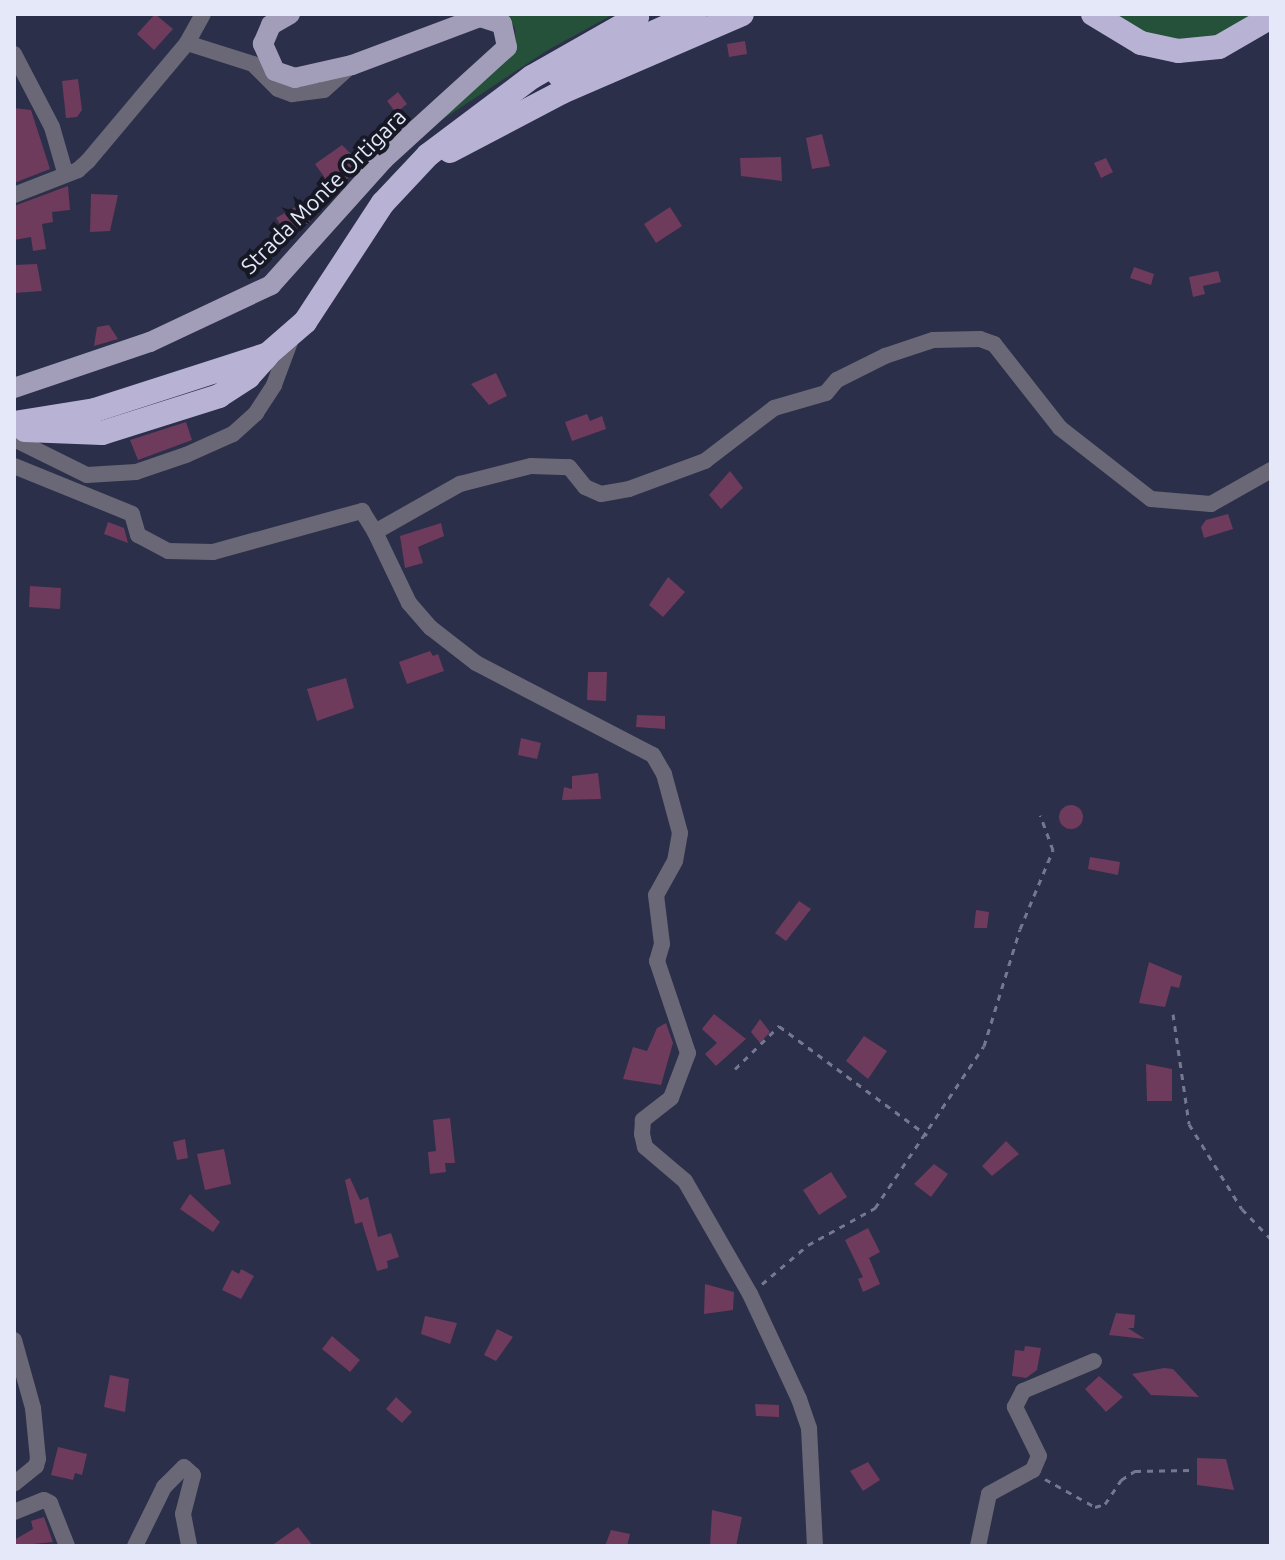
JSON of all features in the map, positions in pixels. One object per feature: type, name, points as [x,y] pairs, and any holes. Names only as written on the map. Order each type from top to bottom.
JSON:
[{"type":"highway","points":[[484,110],[695,14]]},
{"type":"highway","points":[[403,179],[499,122],[742,14]]},
{"type":"highway","points":[[1093,14],[1141,43],[1178,51],[1219,47],[1271,17]]},
{"type":"highway","points":[[14,426],[102,433],[219,396],[248,377],[268,354],[293,334],[403,179],[484,110],[560,59],[637,17]]},
{"type":"main road","name":"Strada Monte Ortigara","points":[[14,388],[188,327],[271,285],[384,159],[504,54],[508,39],[496,19],[480,17],[352,65],[295,78],[275,71],[264,54],[266,34],[290,14]]},
{"type":"street","points":[[14,195],[88,161],[187,43],[203,14]]},
{"type":"street","points":[[187,43],[253,64],[278,89],[292,94],[324,90],[352,65]]},
{"type":"street","points":[[14,54],[52,127],[65,172]]},
{"type":"street","points":[[14,439],[87,475],[136,472],[186,455],[233,434],[256,413],[274,385],[293,334]]},
{"type":"street","points":[[375,532],[460,484],[531,466],[569,467],[585,487],[601,494],[629,489],[705,461],[786,400],[815,398],[885,356],[933,340],[994,344],[1060,428],[1151,499],[1211,504],[1271,470]]},
{"type":"street","points":[[14,466],[132,514],[138,535],[168,551],[213,552],[362,511],[409,603],[431,628],[476,663],[653,755],[664,774],[680,833],[675,861],[656,895],[662,944],[657,961],[688,1053],[671,1098],[643,1120],[642,1134],[645,1147],[685,1181],[750,1294],[809,1428],[815,1546]]},
{"type":"street","points":[[14,1340],[33,1408],[38,1459],[36,1466],[14,1484]]},
{"type":"street","points":[[978,1546],[989,1494],[1033,1470],[1039,1456],[1015,1407],[1023,1391],[1094,1361]]},
{"type":"street","points":[[135,1546],[164,1487],[184,1467],[193,1475],[183,1514],[189,1546]]},
{"type":"street","points":[[14,1512],[44,1500],[54,1509],[67,1546]]},
{"type":"path","points":[[750,1294],[808,1245],[875,1208],[984,1046],[1020,929],[1053,850],[1040,815]]},
{"type":"path","points":[[1173,1014],[1189,1124],[1242,1209],[1271,1239]]},
{"type":"path","points":[[735,1069],[779,1026],[927,1135]]},
{"type":"path","points":[[1033,1470],[1095,1507],[1105,1504],[1121,1480],[1135,1471],[1191,1470]]},
{"type":"green space","points":[[505,14],[614,14],[548,50],[431,127],[516,50],[515,28]]},
{"type":"green space","points":[[1107,14],[1266,14],[1234,35],[1160,42]]},
{"type":"building","points":[[155,14],[173,29],[154,50],[137,34]]},
{"type":"building","points":[[745,41],[747,54],[729,57],[727,44]]},
{"type":"building","points":[[78,79],[82,110],[77,117],[66,118],[62,81]]},
{"type":"building","points":[[398,92],[407,104],[396,113],[387,101]]},
{"type":"building","points":[[14,108],[31,110],[50,169],[14,183]]},
{"type":"building","points":[[822,134],[830,166],[812,169],[806,138]]},
{"type":"building","points":[[342,145],[362,165],[328,196],[318,184],[325,178],[315,164]]},
{"type":"building","points":[[781,157],[782,181],[741,176],[740,158]]},
{"type":"building","points":[[1106,158],[1113,172],[1101,178],[1094,163]]},
{"type":"building","points":[[68,186],[70,210],[52,212],[53,222],[42,224],[46,249],[33,251],[31,237],[14,240],[14,206]]},
{"type":"building","points":[[91,194],[118,195],[110,231],[90,232]]},
{"type":"building","points":[[299,205],[310,222],[287,236],[276,218]]},
{"type":"building","points":[[670,207],[682,226],[656,243],[644,224]]},
{"type":"building","points":[[37,264],[42,291],[14,293],[14,265]]},
{"type":"building","points":[[1134,267],[1154,274],[1151,285],[1130,278]]},
{"type":"building","points":[[1218,271],[1221,282],[1203,286],[1205,294],[1193,297],[1189,277]]},
{"type":"building","points":[[109,325],[118,339],[94,346],[97,327]]},
{"type":"building","points":[[496,373],[507,396],[489,405],[471,384]]},
{"type":"building","points":[[587,414],[590,421],[602,416],[606,429],[572,441],[565,422]]},
{"type":"building","points":[[186,422],[192,440],[138,460],[130,440]]},
{"type":"building","points":[[730,471],[743,488],[721,509],[709,495]]},
{"type":"building","points":[[1228,514],[1233,529],[1204,538],[1201,527],[1206,520]]},
{"type":"building","points":[[108,522],[124,528],[128,543],[104,534]]},
{"type":"building","points":[[441,523],[444,536],[418,547],[423,563],[405,568],[400,536]]},
{"type":"building","points":[[668,577],[685,592],[663,617],[649,605]]},
{"type":"building","points":[[30,586],[61,588],[60,609],[29,607]]},
{"type":"building","points":[[430,651],[433,656],[438,654],[444,671],[407,684],[399,662]]},
{"type":"building","points":[[588,672],[607,672],[606,701],[587,700]]},
{"type":"building","points":[[346,678],[354,708],[317,721],[307,689]]},
{"type":"building","points":[[637,715],[665,716],[665,729],[636,727]]},
{"type":"building","points":[[521,738],[541,743],[537,759],[518,755]]},
{"type":"building","points":[[598,773],[601,799],[562,800],[564,787],[572,789],[572,776]]},
{"type":"building","points":[[1071,805],[1080,808],[1083,817],[1080,826],[1071,829],[1062,826],[1059,817],[1062,808]]},
{"type":"building","points":[[1090,857],[1120,862],[1118,875],[1088,869]]},
{"type":"building","points":[[799,901],[811,909],[786,941],[775,933]]},
{"type":"building","points":[[976,910],[989,912],[987,928],[974,928]]},
{"type":"building","points":[[1149,962],[1182,976],[1179,988],[1171,986],[1165,1007],[1139,1003]]},
{"type":"building","points":[[714,1014],[746,1039],[716,1066],[705,1054],[717,1043],[702,1029]]},
{"type":"building","points":[[760,1019],[770,1032],[760,1043],[751,1032]]},
{"type":"building","points":[[666,1023],[673,1043],[661,1085],[623,1079],[633,1047],[647,1051],[657,1028]]},
{"type":"building","points":[[864,1036],[887,1051],[868,1079],[846,1061]]},
{"type":"building","points":[[1146,1064],[1172,1069],[1172,1101],[1147,1101]]},
{"type":"building","points":[[450,1118],[455,1163],[445,1163],[446,1172],[430,1174],[428,1152],[436,1151],[433,1120]]},
{"type":"building","points":[[185,1139],[188,1158],[177,1160],[173,1142]]},
{"type":"building","points":[[1006,1141],[1019,1154],[992,1176],[982,1166]]},
{"type":"building","points":[[224,1149],[231,1184],[205,1190],[197,1154]]},
{"type":"building","points":[[934,1164],[948,1174],[931,1197],[914,1184]]},
{"type":"building","points":[[831,1172],[847,1197],[819,1215],[803,1190]]},
{"type":"building","points":[[350,1178],[360,1200],[368,1197],[378,1237],[391,1233],[399,1257],[387,1261],[388,1268],[377,1271],[362,1222],[355,1224],[345,1180]]},
{"type":"building","points":[[190,1194],[220,1222],[213,1232],[180,1209]]},
{"type":"building","points":[[868,1228],[880,1252],[869,1258],[880,1284],[863,1292],[858,1279],[863,1277],[845,1240]]},
{"type":"building","points":[[241,1269],[254,1276],[241,1299],[222,1290],[232,1270],[239,1274]]},
{"type":"building","points":[[705,1284],[734,1292],[733,1310],[704,1314]]},
{"type":"building","points":[[1116,1313],[1135,1315],[1134,1328],[1128,1328],[1145,1339],[1109,1335]]},
{"type":"building","points":[[425,1316],[457,1323],[450,1344],[421,1334]]},
{"type":"building","points":[[497,1329],[513,1337],[496,1361],[484,1355]]},
{"type":"building","points":[[332,1336],[360,1360],[350,1372],[322,1349]]},
{"type":"building","points":[[1025,1346],[1041,1348],[1037,1370],[1026,1378],[1012,1376],[1015,1350],[1024,1351]]},
{"type":"building","points":[[1173,1369],[1199,1397],[1151,1395],[1132,1374]]},
{"type":"building","points":[[110,1375],[129,1379],[125,1412],[104,1407]]},
{"type":"building","points":[[1099,1376],[1123,1397],[1106,1412],[1085,1389]]},
{"type":"building","points":[[396,1397],[412,1412],[402,1423],[386,1409]]},
{"type":"building","points":[[755,1404],[779,1405],[779,1417],[756,1416]]},
{"type":"building","points":[[58,1447],[87,1454],[82,1475],[75,1473],[73,1480],[51,1475]]},
{"type":"building","points":[[1197,1458],[1226,1459],[1234,1490],[1197,1485]]},
{"type":"building","points":[[868,1462],[880,1480],[863,1491],[850,1471]]},
{"type":"building","points":[[712,1510],[742,1517],[736,1546],[710,1546]]},
{"type":"building","points":[[44,1517],[53,1542],[14,1546],[14,1540],[33,1529],[31,1521]]},
{"type":"building","points":[[298,1527],[313,1546],[271,1546]]},
{"type":"building","points":[[611,1530],[630,1534],[627,1546],[605,1546]]}]
